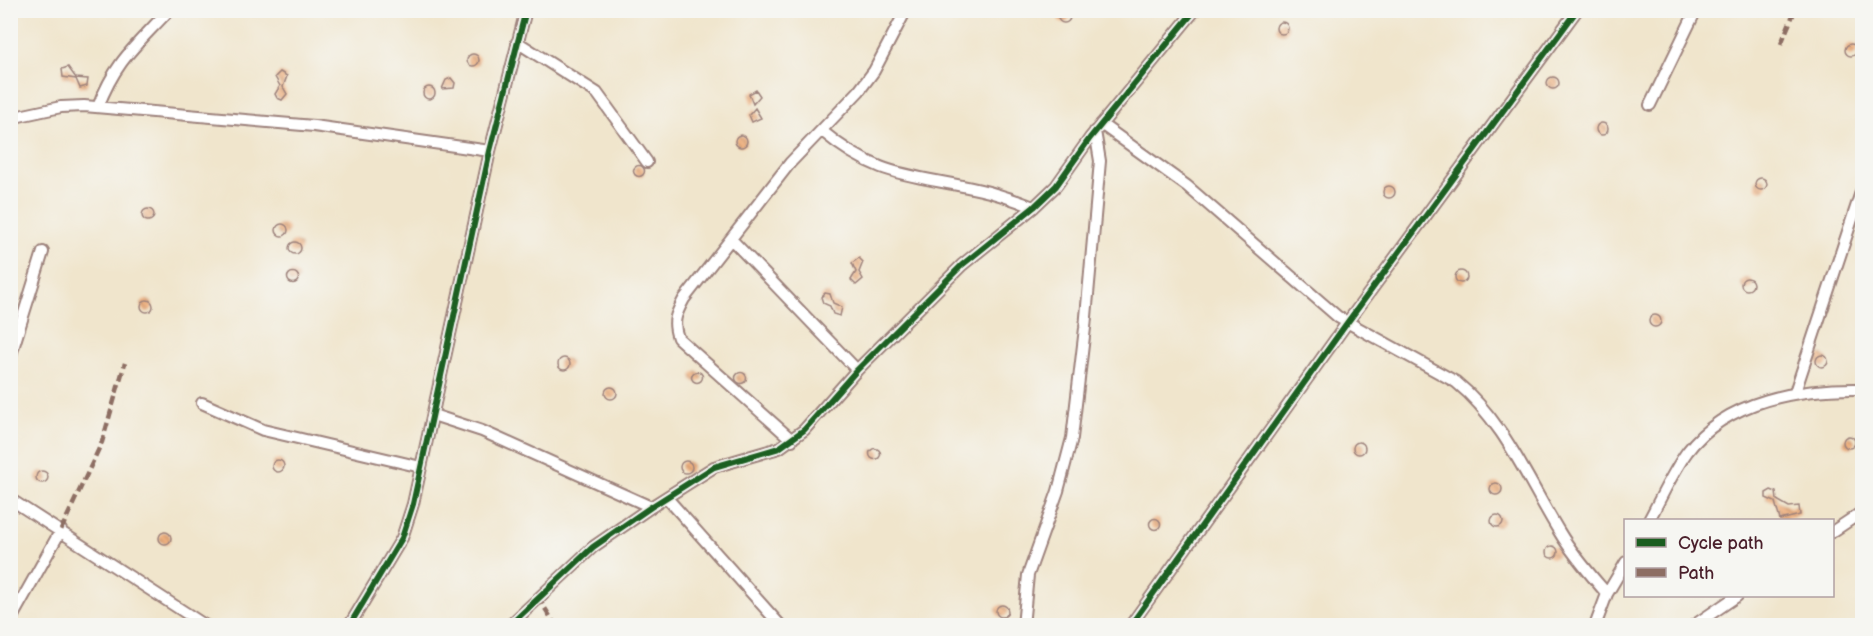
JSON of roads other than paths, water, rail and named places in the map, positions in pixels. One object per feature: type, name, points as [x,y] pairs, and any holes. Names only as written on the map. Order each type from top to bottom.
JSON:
[{"type":"street","points":[[98,107],[108,80],[123,57],[169,10]]},
{"type":"street","points":[[349,626],[402,538],[413,504],[490,151],[526,10]]},
{"type":"street","points":[[792,440],[678,338],[673,325],[675,316],[684,299],[790,163],[822,131],[874,71],[906,10]]},
{"type":"street","points":[[509,626],[593,548],[651,507],[714,467],[771,451],[792,440],[857,370],[962,265],[1034,207],[1056,186],[1098,128],[1195,10]]},
{"type":"street","points":[[1130,626],[1347,323],[1576,10]]},
{"type":"street","points":[[1650,105],[1696,10]]},
{"type":"street","points":[[517,42],[597,93],[647,162]]},
{"type":"street","points":[[10,118],[61,106],[98,107],[314,126],[490,151]]},
{"type":"street","points":[[1098,128],[1187,186],[1324,306],[1347,323],[1456,382],[1473,396],[1501,432],[1572,551],[1607,594]]},
{"type":"street","points":[[1023,626],[1028,575],[1066,464],[1078,398],[1100,161],[1098,128]]},
{"type":"street","points":[[822,131],[848,153],[878,168],[897,174],[983,190],[1034,207]]},
{"type":"street","points":[[1795,392],[1863,189]]},
{"type":"street","points":[[731,239],[857,370]]},
{"type":"street","points":[[10,358],[43,252]]},
{"type":"street","points":[[1650,519],[1687,452],[1713,427],[1760,402],[1795,392],[1863,389]]},
{"type":"street","points":[[202,403],[263,430],[421,467]]},
{"type":"street","points":[[433,415],[482,430],[651,507]]},
{"type":"street","points":[[667,498],[781,626]]},
{"type":"street","points":[[10,499],[206,626]]},
{"type":"street","points":[[1834,531],[1863,512]]},
{"type":"street","points":[[10,621],[61,530]]},
{"type":"street","points":[[1595,626],[1607,594],[1624,565]]},
{"type":"street","points":[[1693,626],[1736,597]]}]
